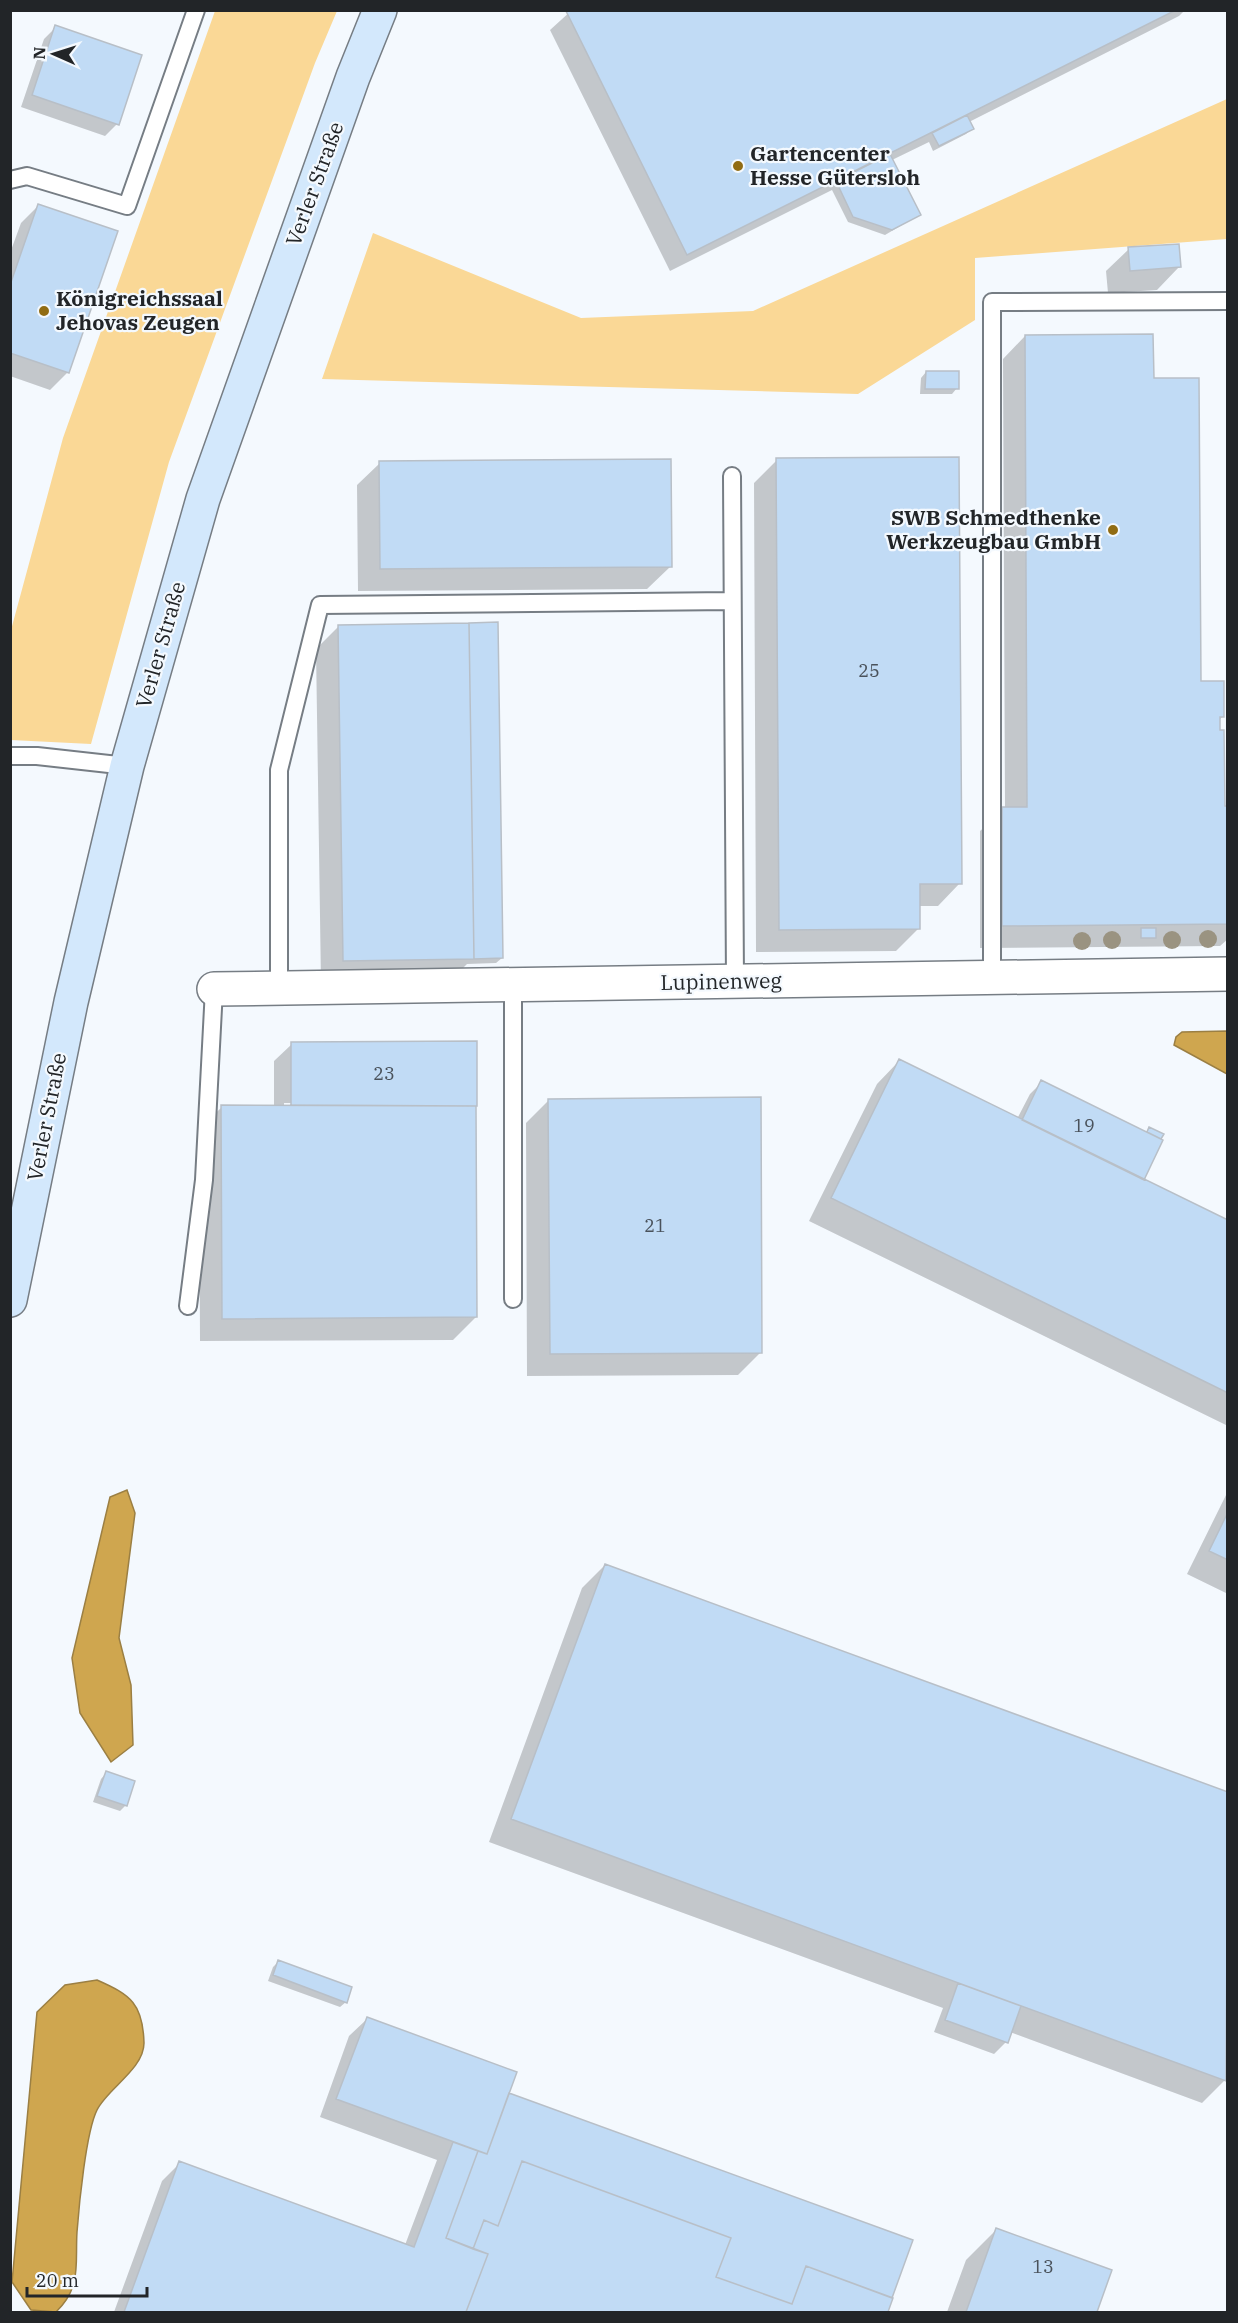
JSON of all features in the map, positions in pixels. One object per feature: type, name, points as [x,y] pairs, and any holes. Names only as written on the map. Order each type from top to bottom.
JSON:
[{"type":"main road","name":"Verler Straße","points":[[10,1300],[70,1002],[127,766],[203,499],[353,77],[380,10]]},
{"type":"street","name":"Lupinenweg","points":[[214,989],[1227,974]]},
{"type":"lane","points":[[10,180],[27,176],[127,206],[196,10]]},
{"type":"lane","points":[[992,977],[992,302],[1227,301]]},
{"type":"lane","points":[[732,476],[735,982]]},
{"type":"lane","points":[[279,989],[279,770],[320,605],[732,601]]},
{"type":"lane","points":[[10,756],[37,756],[127,766]]},
{"type":"lane","points":[[513,985],[513,1299]]},
{"type":"lane","points":[[188,1306],[204,1180],[214,989]]},
{"type":"shaded area","points":[[215,11],[337,11],[315,63],[169,462],[91,744],[11,740],[11,630],[63,438]]},
{"type":"shaded area","points":[[1227,99],[1227,239],[975,258],[975,320],[858,394],[322,379],[373,233],[581,318],[753,311]]},
{"type":"shaded area","points":[[1227,1031],[1227,1074],[1174,1045],[1176,1037],[1182,1032]]},
{"type":"shaded area","points":[[127,1490],[135,1513],[119,1638],[131,1685],[133,1745],[111,1762],[80,1713],[72,1658],[110,1497]]},
{"type":"shaded area","points":[[97,1980],[119,1991],[133,2002],[141,2019],[144,2043],[138,2061],[102,2102],[93,2120],[81,2187],[74,2284],[64,2303],[56,2312],[31,2310],[12,2282],[37,2012],[65,1985]]},
{"type":"building","points":[[1176,10],[687,255],[566,11]]},
{"type":"building","points":[[55,25],[142,55],[119,125],[32,95]]},
{"type":"building","points":[[967,115],[974,129],[939,146],[932,133]]},
{"type":"building","points":[[890,154],[921,215],[892,230],[853,217],[836,181]]},
{"type":"building","points":[[38,204],[118,231],[69,373],[10,353],[10,285]]},
{"type":"building","points":[[1179,244],[1181,267],[1130,271],[1128,247]]},
{"type":"building","name":"SWB Schmedthenke Werkzeugbau GmbH","points":[[1153,334],[1154,378],[1199,378],[1201,681],[1224,681],[1224,717],[1220,717],[1220,730],[1224,730],[1225,806],[1228,806],[1228,924],[1002,926],[1002,807],[1027,807],[1025,335]]},
{"type":"building","points":[[926,371],[959,371],[959,389],[925,389]]},
{"type":"building","points":[[959,457],[962,884],[920,884],[920,929],[779,930],[776,458]]},
{"type":"building","points":[[671,459],[672,567],[380,569],[379,461]]},
{"type":"building","points":[[498,622],[503,958],[474,959],[469,623]]},
{"type":"building","points":[[469,623],[474,959],[343,961],[338,625]]},
{"type":"building","points":[[1141,928],[1156,928],[1156,938],[1141,938]]},
{"type":"building","points":[[477,1041],[477,1106],[291,1105],[291,1042]]},
{"type":"building","points":[[899,1059],[1228,1220],[1228,1393],[831,1198]]},
{"type":"building","points":[[1041,1080],[1163,1140],[1144,1180],[1022,1120]]},
{"type":"building","points":[[761,1097],[762,1353],[550,1354],[548,1099]]},
{"type":"building","points":[[221,1105],[476,1106],[477,1317],[222,1319]]},
{"type":"building","points":[[1149,1127],[1164,1134],[1161,1139],[1147,1132]]},
{"type":"building","points":[[1228,1512],[1228,1560],[1209,1551]]},
{"type":"building","points":[[605,1564],[1228,1792],[1226,2081],[511,1819]]},
{"type":"building","points":[[106,1771],[135,1781],[127,1806],[97,1796]]},
{"type":"building","points":[[278,1960],[352,1987],[347,2003],[273,1975]]},
{"type":"building","points":[[958,1983],[1021,2006],[1008,2043],[945,2020]]},
{"type":"building","points":[[367,2017],[517,2072],[487,2154],[336,2099]]},
{"type":"building","points":[[509,2093],[913,2240],[892,2298],[806,2266],[792,2304],[716,2277],[731,2238],[522,2161],[498,2226],[484,2220],[473,2249],[446,2238],[478,2151],[487,2154]]},
{"type":"building","points":[[453,2142],[478,2151],[446,2238],[488,2254],[466,2312],[124,2312],[179,2161],[414,2247]]},
{"type":"building","points":[[522,2161],[731,2238],[716,2277],[792,2304],[806,2266],[893,2298],[888,2312],[466,2312],[488,2254],[473,2249],[484,2220],[498,2226]]},
{"type":"building","points":[[996,2228],[1112,2270],[1097,2312],[966,2312]]},
{"type":"place","name":"Gartencenter Hesse Gütersloh","points":[[738,166]]},
{"type":"place","name":"Königreichssaal Jehovas Zeugen","points":[[44,311]]},
{"type":"place","name":"SWB Schmedthenke Werkzeugbau GmbH","points":[[1113,530]]}]
